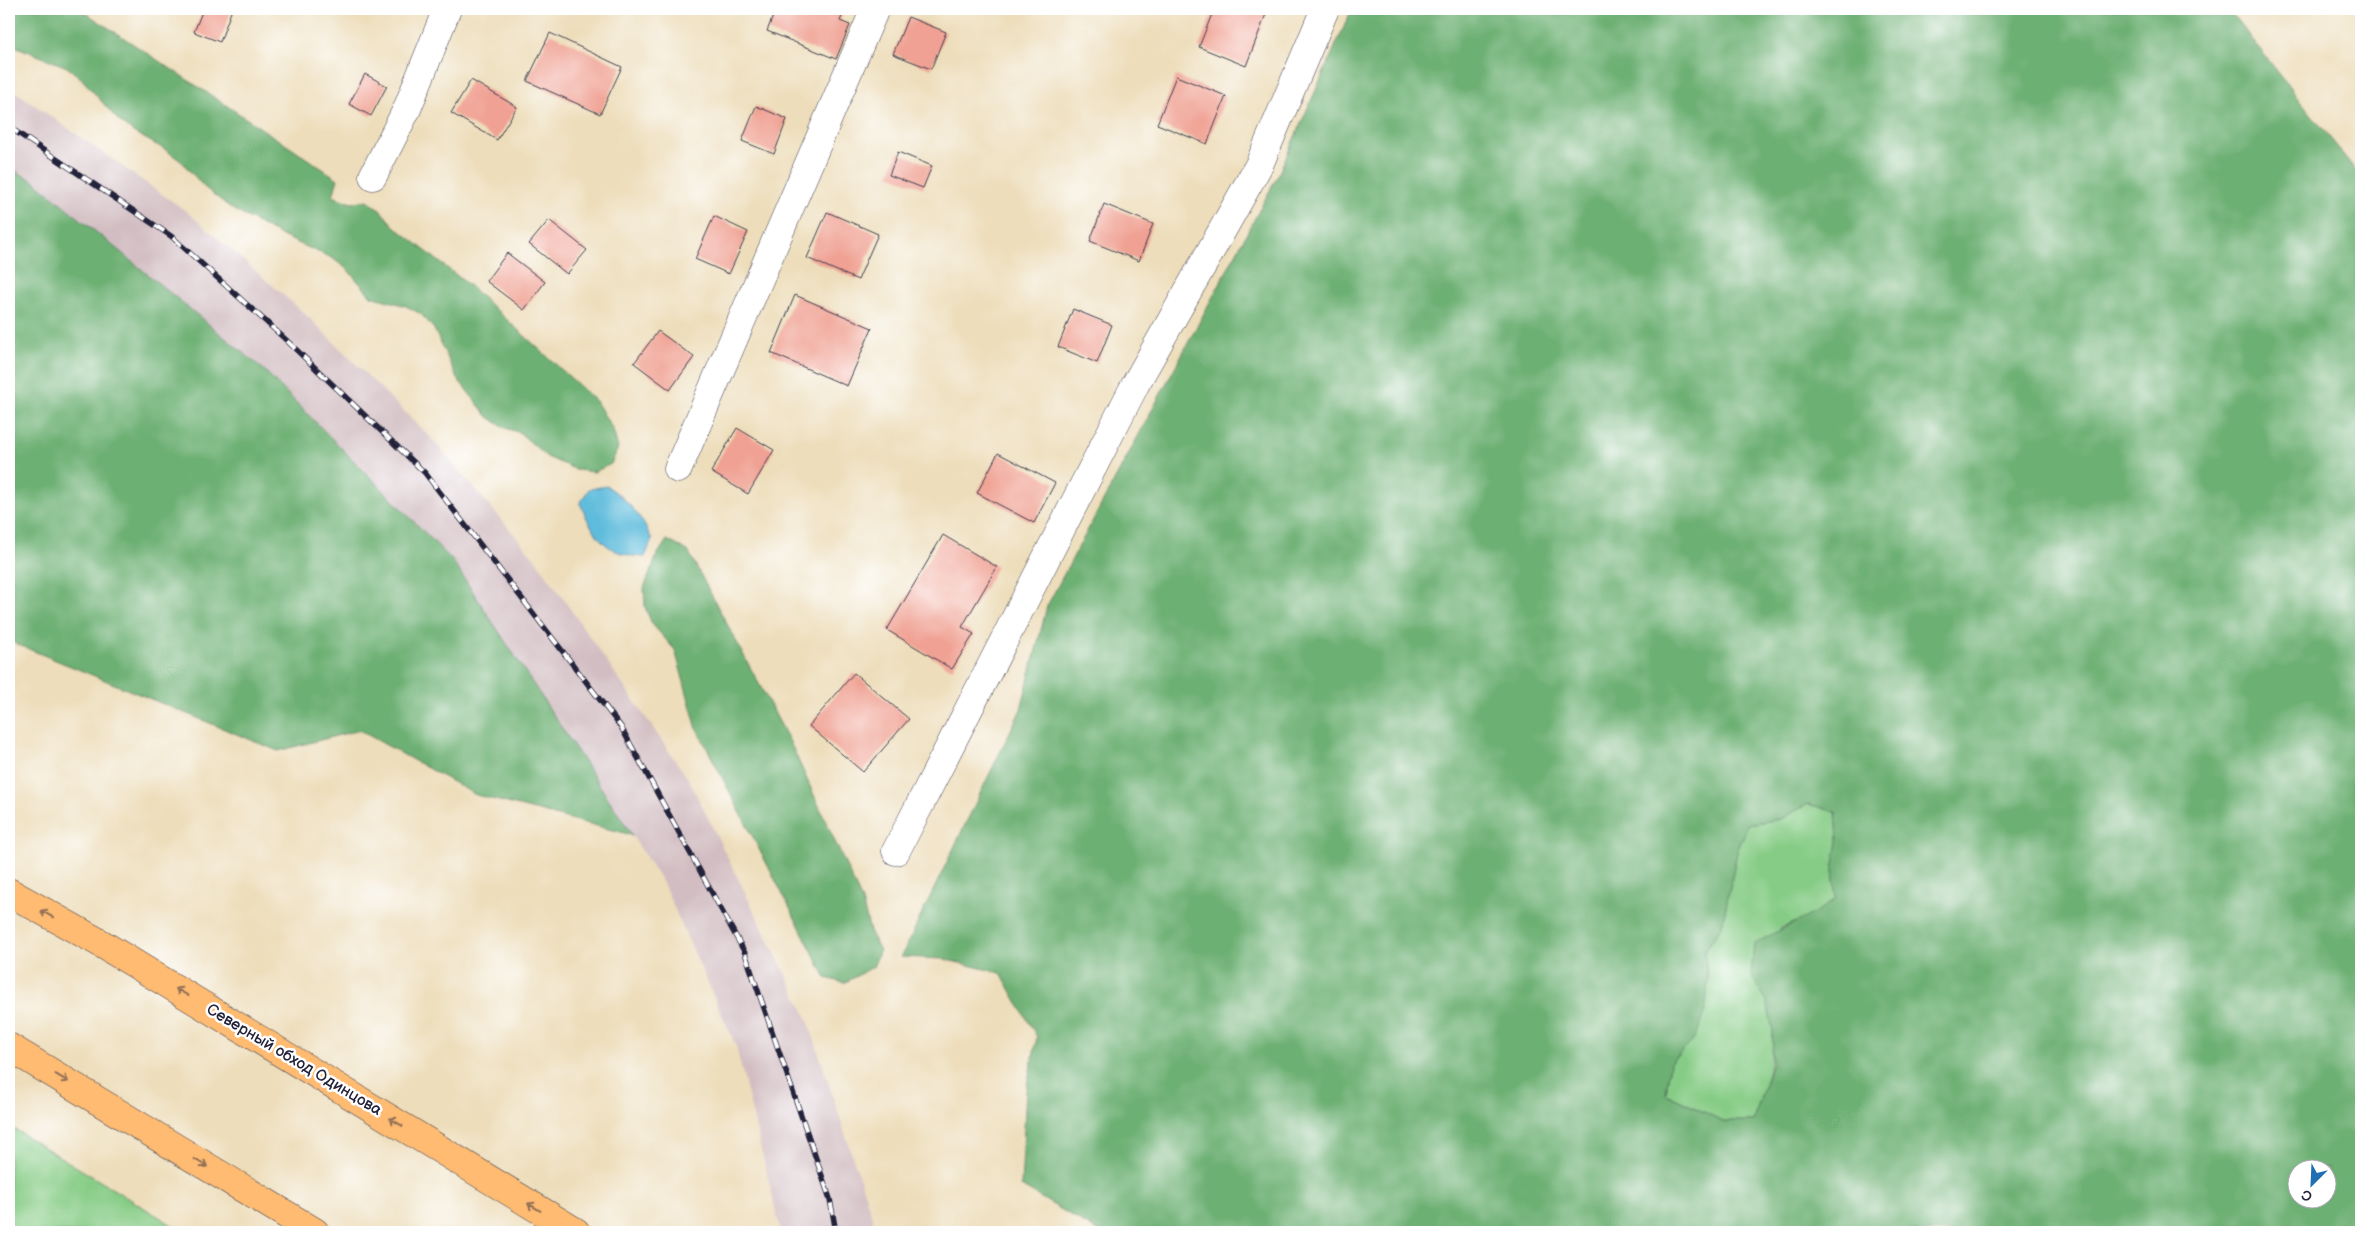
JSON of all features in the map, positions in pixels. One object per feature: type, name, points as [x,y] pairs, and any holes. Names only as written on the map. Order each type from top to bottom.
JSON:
[{"type":"highway","name":"Северный обход Одинцова","points":[[9,892],[102,944],[576,1232]]},
{"type":"highway","points":[[9,1047],[315,1232]]},
{"type":"lane","points":[[373,176],[407,109],[447,9]]},
{"type":"lane","points":[[678,469],[875,9]]},
{"type":"lane","points":[[896,851],[1135,385],[1259,165],[1325,9]]},
{"type":"shaded area","points":[[9,87],[186,211],[303,312],[432,439],[537,561],[689,780],[807,1017],[877,1232],[781,1232],[736,1046],[663,883],[452,560],[263,369],[34,181],[9,168]]},
{"type":"green space","points":[[9,9],[80,9],[338,179],[333,196],[351,203],[367,200],[381,211],[394,226],[470,286],[596,401],[613,430],[618,448],[611,464],[594,472],[577,470],[547,457],[520,433],[503,427],[488,417],[457,378],[434,329],[421,314],[406,306],[371,296],[347,269],[332,258],[284,237],[232,209],[204,187],[181,161],[166,150],[133,132],[117,119],[81,78],[67,67],[17,47],[9,36]]},
{"type":"green space","points":[[1352,9],[2228,9],[2361,177],[2361,1232],[1099,1232],[1021,1186],[1026,1090],[1037,1037],[1001,973],[943,959],[901,957],[1021,709],[1047,606],[1277,177]],"holes":[[[1808,804],[1836,812],[1838,841],[1833,870],[1836,899],[1816,912],[1754,944],[1751,975],[1767,1001],[1773,1032],[1772,1063],[1753,1121],[1723,1121],[1666,1094],[1670,1062],[1690,1044],[1702,1023],[1707,1000],[1704,952],[1722,926],[1737,852],[1748,824],[1781,819]]]},
{"type":"green space","points":[[9,168],[34,181],[263,369],[452,560],[632,835],[476,795],[359,730],[278,751],[9,641]]},
{"type":"green space","points":[[667,540],[688,551],[790,742],[862,901],[871,935],[880,950],[873,967],[844,983],[826,978],[697,729],[675,650],[652,624],[645,607],[644,588],[657,555]]},
{"type":"green space","points":[[1808,804],[1836,812],[1839,841],[1833,870],[1836,899],[1810,917],[1781,928],[1751,975],[1766,998],[1771,1016],[1773,1047],[1767,1077],[1753,1121],[1723,1121],[1666,1094],[1670,1062],[1691,1043],[1709,982],[1704,952],[1722,926],[1737,852],[1748,824],[1781,819]]},
{"type":"green space","points":[[9,1126],[184,1232],[9,1232]]},
{"type":"water","points":[[607,486],[628,503],[639,516],[648,532],[652,540],[645,557],[620,553],[611,548],[596,534],[591,525],[580,503],[589,489]]},
{"type":"building","points":[[203,9],[232,9],[220,42],[194,32]]},
{"type":"building","points":[[776,9],[845,9],[840,21],[850,25],[836,59],[767,31]]},
{"type":"building","points":[[1214,9],[1268,9],[1246,66],[1199,47]]},
{"type":"building","points":[[908,17],[946,32],[931,69],[893,54]]},
{"type":"building","points":[[550,33],[622,67],[600,114],[527,81]]},
{"type":"building","points":[[365,74],[387,86],[371,116],[349,104]]},
{"type":"building","points":[[1176,76],[1226,96],[1207,144],[1157,124]]},
{"type":"building","points":[[471,80],[517,107],[497,140],[451,113]]},
{"type":"building","points":[[756,106],[787,119],[774,154],[742,141]]},
{"type":"building","points":[[898,152],[932,166],[923,188],[889,175]]},
{"type":"building","points":[[1104,204],[1153,224],[1139,261],[1090,241]]},
{"type":"building","points":[[827,212],[878,234],[858,280],[807,258]]},
{"type":"building","points":[[714,216],[748,232],[729,274],[695,259]]},
{"type":"building","points":[[549,220],[587,250],[567,274],[529,244]]},
{"type":"building","points":[[507,253],[545,282],[524,310],[486,281]]},
{"type":"building","points":[[795,295],[872,328],[847,386],[771,353]]},
{"type":"building","points":[[1073,309],[1112,325],[1097,363],[1058,347]]},
{"type":"building","points":[[658,331],[694,357],[670,390],[634,363]]},
{"type":"building","points":[[737,428],[774,450],[748,494],[711,472]]},
{"type":"building","points":[[998,453],[1055,483],[1034,523],[977,493]]},
{"type":"building","points":[[943,535],[997,567],[962,627],[974,634],[952,669],[887,630]]},
{"type":"building","points":[[854,673],[909,719],[863,772],[809,726]]},
{"type":"railway","points":[[9,127],[171,236],[284,338],[425,473],[621,727],[745,953],[830,1199],[836,1232]]}]
